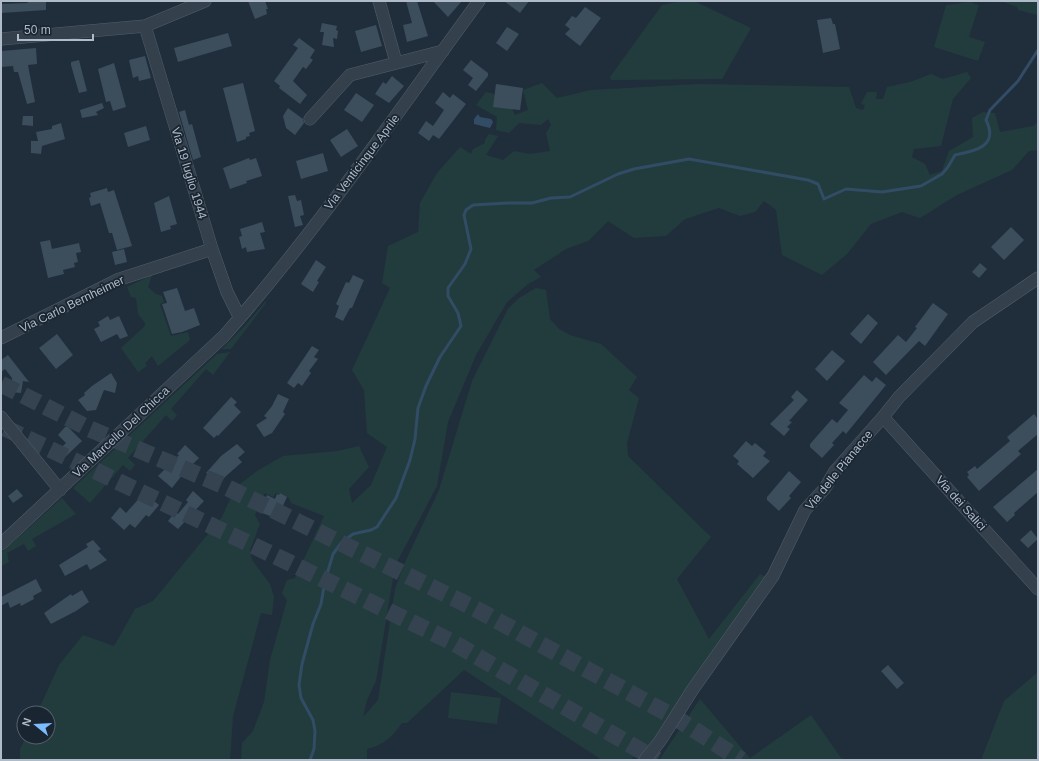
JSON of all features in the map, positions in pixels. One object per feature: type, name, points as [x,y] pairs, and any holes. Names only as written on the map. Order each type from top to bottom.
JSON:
[{"type":"street","points":[[1,39],[144,26],[205,1]]},
{"type":"street","points":[[379,1],[396,62]]},
{"type":"street","name":"Via Venticinque Aprile","points":[[240,318],[270,283],[401,112],[479,1]]},
{"type":"street","name":"Via 19 luglio 1944","points":[[144,26],[212,249],[227,292],[240,318]]},
{"type":"street","points":[[310,119],[350,75],[443,51]]},
{"type":"street","name":"Via Carlo Bernheimer","points":[[1,338],[117,280],[212,249]]},
{"type":"street","name":"Via delle Pianacce","points":[[645,760],[660,741],[701,678],[773,576],[804,510],[824,488],[835,471],[899,397],[973,322],[1038,278]]},
{"type":"street","name":"Via Marcello Del Chicca","points":[[1,544],[224,336],[240,318]]},
{"type":"street","points":[[1,417],[60,490]]},
{"type":"street","name":"Via dei Salici","points":[[883,417],[1037,586]]},
{"type":"green space","points":[[682,1],[694,1],[751,28],[722,79],[611,80],[610,77],[662,5]]},
{"type":"green space","points":[[1001,1],[1038,1],[1038,15],[1018,10],[1017,7]]},
{"type":"green space","points":[[970,2],[979,5],[969,37],[985,42],[978,61],[934,47],[946,5]]},
{"type":"green space","points":[[967,72],[971,78],[953,99],[941,146],[914,149],[912,157],[925,164],[930,175],[942,171],[949,151],[973,137],[972,118],[983,112],[995,113],[1000,132],[1033,126],[1038,122],[1038,150],[1029,151],[1012,170],[957,195],[920,218],[902,212],[871,224],[847,254],[822,275],[782,255],[776,210],[764,201],[755,212],[740,216],[719,208],[685,219],[666,236],[634,238],[608,221],[588,241],[566,249],[534,270],[541,277],[528,284],[507,302],[476,355],[448,422],[437,486],[395,566],[376,681],[367,700],[363,717],[378,700],[395,589],[405,562],[439,490],[472,381],[508,309],[519,298],[536,288],[546,290],[550,319],[559,329],[570,335],[601,344],[637,377],[629,390],[639,398],[627,443],[628,456],[711,537],[677,579],[709,639],[760,574],[768,578],[650,745],[630,760],[602,760],[464,670],[407,723],[402,723],[387,740],[367,749],[367,760],[241,760],[242,743],[253,731],[264,702],[270,660],[287,600],[282,593],[287,580],[295,578],[324,516],[291,503],[289,498],[276,493],[273,497],[265,493],[255,515],[260,524],[250,550],[252,560],[270,584],[274,597],[272,615],[261,613],[233,716],[230,760],[20,760],[20,749],[22,745],[56,745],[56,705],[41,705],[59,665],[83,635],[114,646],[135,609],[153,601],[222,517],[235,488],[257,471],[283,456],[337,451],[359,446],[369,467],[349,489],[352,503],[371,485],[387,447],[367,433],[364,390],[352,370],[390,288],[382,283],[388,246],[418,232],[420,203],[437,173],[460,147],[471,154],[473,149],[485,143],[485,140],[489,134],[498,136],[486,155],[503,160],[514,151],[529,154],[550,151],[546,133],[551,125],[548,119],[541,125],[519,123],[509,133],[496,130],[497,117],[476,105],[486,92],[504,99],[510,105],[515,115],[528,110],[523,90],[542,83],[557,98],[591,90],[699,84],[849,87],[856,108],[863,110],[865,105],[861,104],[867,92],[877,92],[876,99],[883,99],[887,87],[910,82],[931,74],[943,79]]},
{"type":"green space","points":[[152,275],[148,287],[156,294],[162,296],[164,302],[160,304],[171,336],[188,332],[190,340],[158,366],[152,356],[145,363],[147,366],[138,372],[121,348],[145,326],[145,323],[138,314],[136,298],[131,297],[127,287]]},
{"type":"green space","points":[[266,301],[231,349],[222,349],[243,328]]},
{"type":"green space","points":[[230,352],[213,375],[206,369],[171,409],[177,415],[172,421],[166,415],[128,458],[135,465],[130,471],[123,465],[90,503],[73,488],[217,354]]},
{"type":"green space","points":[[62,498],[76,514],[32,539],[36,546],[28,551],[24,544],[7,553],[9,562],[1,566],[1,553]]},
{"type":"green space","points":[[1038,672],[1038,760],[981,760],[1004,701]]},
{"type":"green space","points":[[451,692],[501,698],[497,724],[448,718]]},
{"type":"green space","points":[[700,699],[750,758],[811,715],[841,758],[849,760],[659,760]]},
{"type":"water","points":[[478,114],[480,117],[491,119],[493,122],[490,128],[474,124],[474,119]]},
{"type":"building","points":[[27,1],[46,1],[46,10],[1,13],[1,4],[28,3]]},
{"type":"building","points":[[248,1],[265,1],[268,9],[266,9],[267,14],[255,19]]},
{"type":"building","points":[[406,1],[417,1],[428,36],[407,42],[403,25],[412,23]]},
{"type":"building","points":[[433,1],[462,1],[448,17]]},
{"type":"building","points":[[504,1],[529,1],[520,13]]},
{"type":"building","points":[[585,7],[601,18],[580,46],[565,34],[570,29],[565,25],[572,16],[576,18]]},
{"type":"building","points":[[831,18],[833,24],[835,24],[840,49],[823,53],[817,20]]},
{"type":"building","points":[[322,23],[337,26],[337,39],[333,38],[334,47],[322,45],[324,32],[320,32]]},
{"type":"building","points":[[376,25],[382,46],[361,52],[355,31]]},
{"type":"building","points":[[507,27],[519,34],[507,51],[496,43]]},
{"type":"building","points":[[228,33],[232,46],[178,62],[174,48]]},
{"type":"building","points":[[299,38],[315,50],[310,58],[313,60],[306,69],[303,67],[293,81],[307,95],[300,104],[279,88],[280,86],[274,81],[298,48],[293,45]]},
{"type":"building","points":[[36,48],[37,64],[28,65],[35,102],[27,104],[18,72],[14,72],[13,66],[1,67],[1,51]]},
{"type":"building","points":[[145,56],[151,78],[139,81],[138,76],[133,78],[129,60]]},
{"type":"building","points":[[79,60],[87,91],[79,93],[71,62]]},
{"type":"building","points":[[471,60],[488,73],[488,76],[476,91],[468,85],[473,78],[463,70]]},
{"type":"building","points":[[114,63],[126,107],[113,111],[110,101],[106,102],[98,69]]},
{"type":"building","points":[[392,76],[404,86],[389,103],[375,94],[383,82],[386,84]]},
{"type":"building","points":[[243,83],[255,131],[249,133],[250,136],[246,137],[246,139],[237,142],[223,88]]},
{"type":"building","points":[[496,84],[523,88],[520,110],[493,107]]},
{"type":"building","points":[[443,92],[450,98],[453,94],[466,104],[439,139],[433,135],[429,141],[418,133],[426,121],[433,126],[444,110],[435,103]]},
{"type":"building","points":[[356,93],[374,105],[362,122],[344,110]]},
{"type":"building","points":[[102,103],[104,108],[96,112],[98,115],[82,118],[80,110]]},
{"type":"building","points":[[288,108],[303,119],[304,123],[295,135],[286,128],[283,116]]},
{"type":"building","points":[[185,110],[189,125],[192,124],[201,157],[193,160],[179,112]]},
{"type":"building","points":[[23,116],[33,116],[33,126],[22,125]]},
{"type":"building","points":[[61,123],[65,139],[42,146],[41,154],[31,153],[31,141],[38,141],[36,132],[52,129],[52,126]]},
{"type":"building","points":[[146,126],[150,140],[128,147],[124,133]]},
{"type":"building","points":[[347,129],[358,146],[341,157],[330,140]]},
{"type":"building","points":[[323,153],[328,171],[301,179],[296,161]]},
{"type":"building","points":[[249,158],[250,160],[256,158],[262,176],[246,181],[247,183],[230,189],[223,168]]},
{"type":"building","points":[[107,188],[108,192],[114,190],[132,246],[117,250],[112,233],[109,233],[100,203],[91,206],[89,198],[91,197],[90,193]]},
{"type":"building","points":[[295,195],[297,201],[301,200],[304,215],[300,216],[303,225],[295,227],[288,196]]},
{"type":"building","points":[[169,196],[177,224],[170,226],[171,229],[161,232],[154,203]]},
{"type":"building","points":[[262,222],[265,232],[260,233],[265,249],[247,252],[246,247],[242,249],[239,237],[242,236],[240,229]]},
{"type":"building","points":[[1011,227],[1024,240],[1004,260],[991,247]]},
{"type":"building","points":[[50,240],[52,249],[79,243],[81,252],[76,253],[78,262],[74,263],[75,267],[63,270],[64,274],[48,278],[40,242]]},
{"type":"building","points":[[124,249],[127,262],[115,265],[112,252]]},
{"type":"building","points":[[316,260],[326,267],[317,281],[319,282],[313,292],[301,284]]},
{"type":"building","points":[[980,263],[987,269],[979,278],[972,272]]},
{"type":"building","points":[[353,275],[364,280],[352,308],[350,308],[343,321],[335,317],[339,306],[336,304],[346,282],[349,283]]},
{"type":"building","points":[[177,288],[185,311],[194,308],[200,325],[172,334],[162,304],[167,303],[163,292]]},
{"type":"building","points":[[933,303],[948,314],[925,346],[919,341],[886,375],[873,362],[898,335],[906,342]]},
{"type":"building","points":[[868,314],[878,323],[861,344],[850,334]]},
{"type":"building","points":[[108,316],[110,320],[119,316],[128,336],[120,339],[117,334],[101,342],[94,329],[100,326],[98,322]]},
{"type":"building","points":[[57,334],[73,355],[56,369],[39,348]]},
{"type":"building","points":[[312,346],[319,350],[314,357],[318,359],[309,371],[311,373],[302,386],[298,383],[294,388],[287,383]]},
{"type":"building","points":[[832,350],[845,361],[827,381],[815,369]]},
{"type":"building","points":[[8,355],[29,382],[23,381],[21,393],[11,392],[12,378],[5,369],[1,372],[1,360]]},
{"type":"building","points":[[111,373],[117,383],[115,393],[104,390],[96,410],[87,411],[78,400],[85,395],[84,393],[92,386]]},
{"type":"building","points":[[864,375],[872,382],[876,377],[886,385],[846,434],[843,431],[832,443],[834,445],[822,458],[810,447],[810,444],[832,419],[837,423],[848,410],[839,403]]},
{"type":"building","points":[[797,390],[808,400],[789,421],[792,422],[787,427],[790,429],[784,436],[770,424],[794,400],[791,397]]},
{"type":"building","points":[[278,394],[289,399],[283,412],[285,414],[272,433],[264,437],[256,425],[267,418],[264,416],[272,406]]},
{"type":"building","points":[[231,397],[237,402],[234,405],[241,412],[218,436],[217,435],[214,438],[203,428]]},
{"type":"building","points":[[1034,414],[1038,419],[1038,434],[1018,451],[1021,454],[979,491],[967,477],[969,475],[967,472],[975,466],[977,469],[1010,441],[1007,437]]},
{"type":"building","points":[[65,427],[68,427],[82,441],[62,460],[55,453],[66,443],[58,435]]},
{"type":"building","points":[[746,441],[752,446],[755,443],[766,452],[763,456],[770,461],[753,478],[737,464],[739,461],[733,456]]},
{"type":"building","points":[[237,444],[245,452],[238,458],[242,462],[225,477],[219,485],[217,483],[212,488],[204,481],[209,475],[206,473],[221,456]]},
{"type":"building","points":[[185,445],[199,458],[191,466],[190,465],[172,488],[158,476],[179,455],[177,454]]},
{"type":"building","points":[[1038,469],[1038,492],[1014,513],[1015,515],[1007,522],[993,507]]},
{"type":"building","points":[[789,471],[801,482],[789,496],[791,498],[779,511],[767,500],[767,497]]},
{"type":"building","points":[[17,489],[23,496],[13,503],[8,496]]},
{"type":"building","points":[[193,491],[204,501],[178,529],[168,521],[175,512],[178,514],[188,502],[186,500]]},
{"type":"building","points":[[144,493],[159,505],[149,517],[146,515],[135,528],[130,524],[124,530],[111,518],[120,507],[126,513]]},
{"type":"building","points":[[280,493],[287,497],[277,519],[260,512],[267,495],[275,499],[277,494],[279,495]]},
{"type":"building","points":[[1031,530],[1038,539],[1028,548],[1020,540]]},
{"type":"building","points":[[93,540],[101,549],[98,551],[107,560],[90,570],[87,564],[65,576],[59,565],[88,547],[86,544]]},
{"type":"building","points":[[36,579],[42,591],[33,596],[34,599],[21,606],[20,603],[10,608],[8,602],[1,606],[1,597]]},
{"type":"building","points":[[82,590],[89,602],[76,611],[51,624],[44,613],[71,594],[72,596]]},
{"type":"building","points":[[888,665],[904,683],[897,689],[881,671]]},
{"type":"waterway","points":[[310,760],[314,749],[315,731],[313,720],[301,698],[299,685],[302,664],[313,624],[321,604],[325,581],[333,554],[342,542],[353,534],[377,527],[396,498],[410,460],[415,439],[418,408],[426,386],[440,357],[461,326],[458,313],[448,296],[448,288],[465,264],[471,249],[464,215],[466,210],[473,205],[532,203],[551,198],[570,197],[618,174],[634,169],[689,159],[808,180],[818,184],[824,199],[846,189],[882,192],[921,186],[942,174],[955,155],[971,152],[983,146],[990,136],[986,120],[990,110],[1018,81],[1038,50]]},
{"type":"tunnel","points":[[1,384],[90,429],[224,486],[474,608],[676,718],[741,760]]},
{"type":"tunnel","points":[[5,428],[288,562],[454,643],[657,760]]}]
